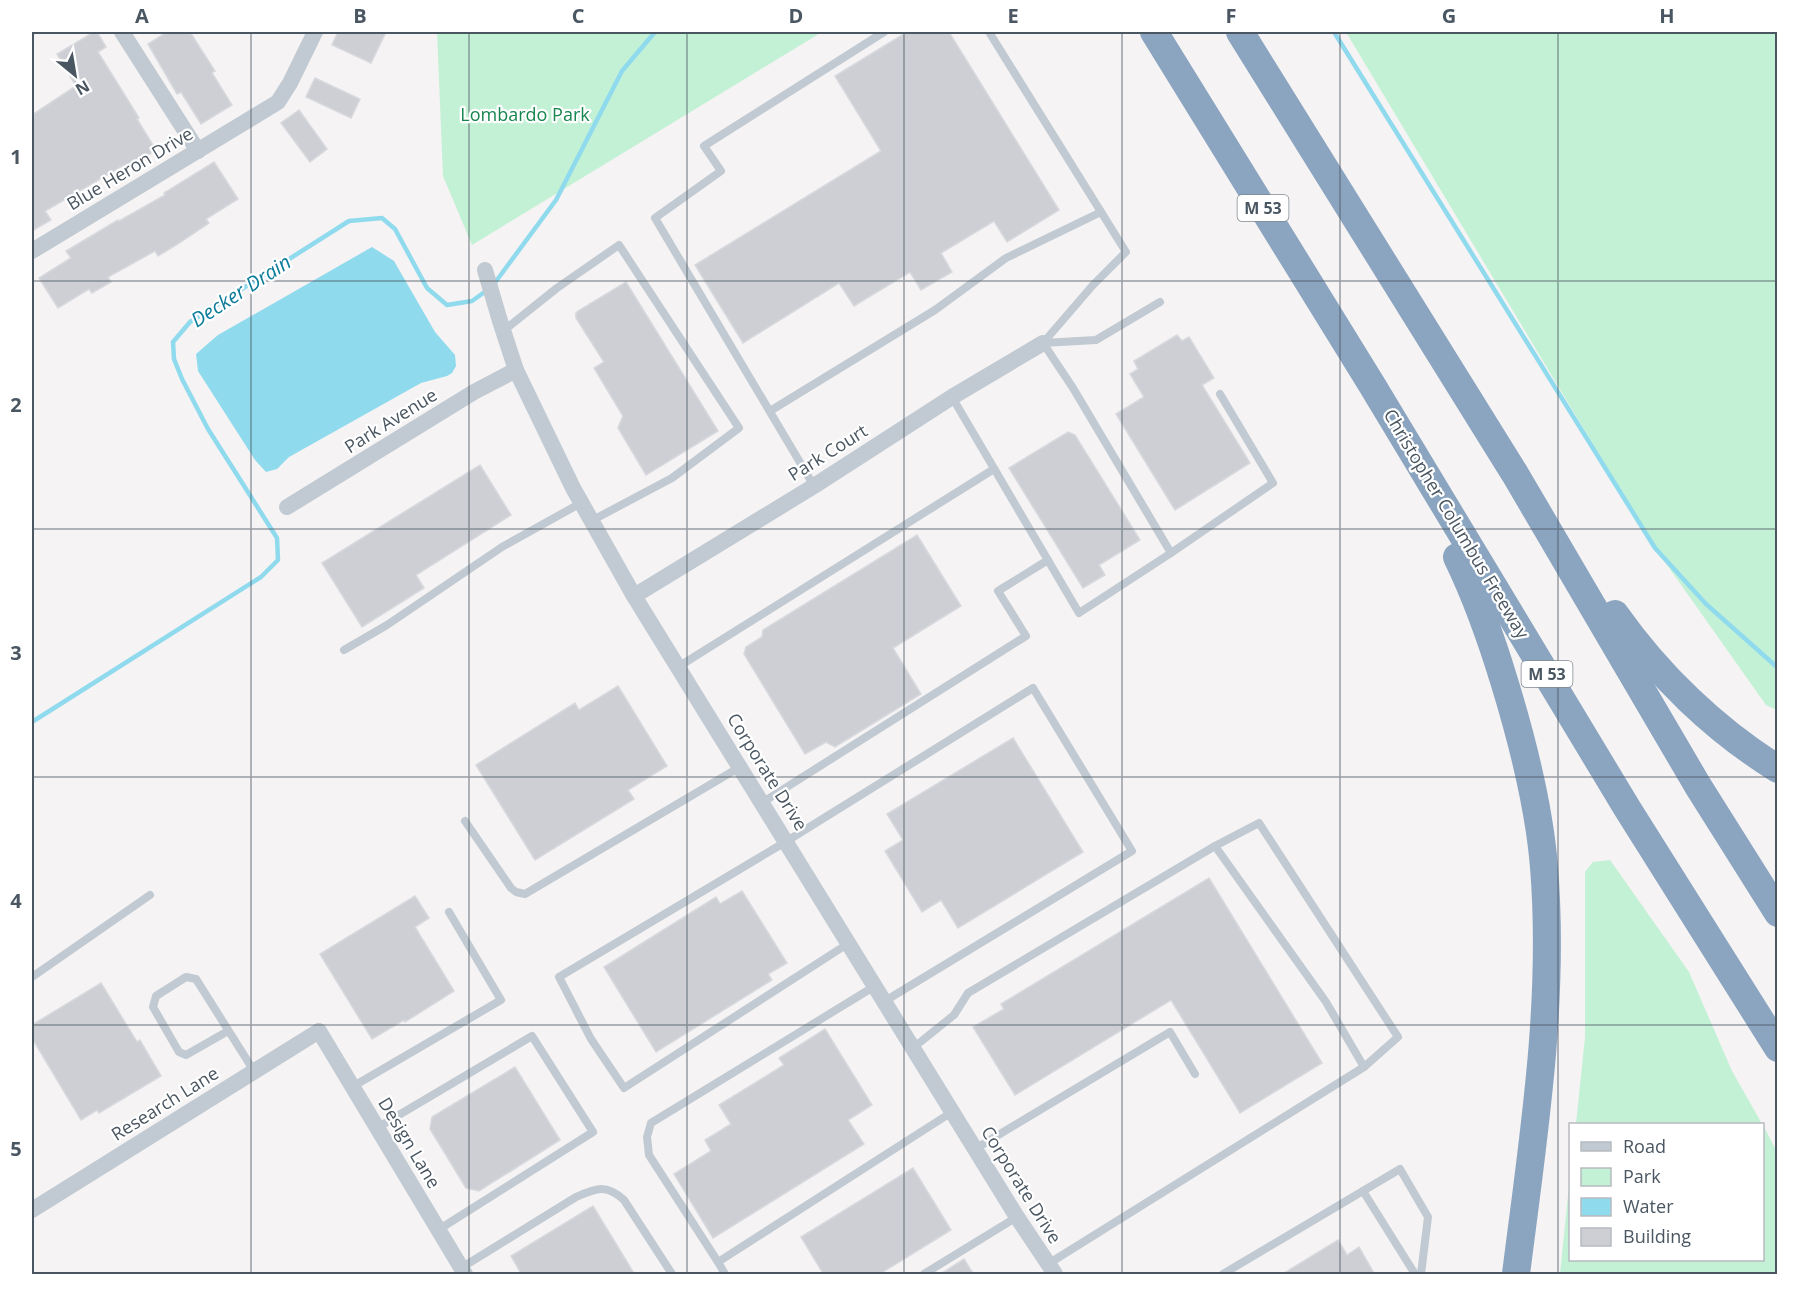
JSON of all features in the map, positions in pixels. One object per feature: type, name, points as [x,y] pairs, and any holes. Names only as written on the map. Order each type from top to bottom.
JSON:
[{"type":"highway","name":"Christopher Columbus Freeway","points":[[1154,32],[1372,385],[1621,798],[1778,1048]]},
{"type":"highway","points":[[1240,32],[1515,474],[1698,786],[1778,913]]},
{"type":"highway","points":[[1372,385],[1473,589],[1512,708],[1528,770],[1540,832],[1546,896],[1545,1028],[1516,1275]]},
{"type":"highway","points":[[1515,474],[1629,634],[1655,664],[1712,720],[1755,755],[1778,769]]},
{"type":"street","points":[[122,32],[198,151]]},
{"type":"street","name":"Blue Heron Drive","points":[[32,251],[278,102],[315,32]]},
{"type":"street","name":"Corporate Drive","points":[[485,270],[516,369],[591,521],[634,596],[741,766],[1017,1218],[1052,1269]]},
{"type":"street","name":"Park Court","points":[[634,596],[814,486],[952,397],[1043,343]]},
{"type":"street","name":"Park Avenue","points":[[287,507],[474,392],[516,369]]},
{"type":"street","name":"Design Lane","points":[[319,1031],[463,1271]]},
{"type":"street","name":"Research Lane","points":[[32,1210],[319,1031]]},
{"type":"lane","points":[[814,486],[655,218],[721,171],[704,146],[884,32]]},
{"type":"lane","points":[[989,32],[1126,252],[1093,285],[1043,343]]},
{"type":"lane","points":[[770,411],[935,310],[1006,258],[1101,212]]},
{"type":"lane","points":[[503,331],[557,288],[619,245],[739,428],[672,478],[591,521]]},
{"type":"lane","points":[[1043,343],[1096,340],[1160,302]]},
{"type":"lane","points":[[1043,343],[1172,553]]},
{"type":"lane","points":[[952,397],[1079,613],[1172,553],[1273,483],[1220,394]]},
{"type":"lane","points":[[678,667],[994,468]]},
{"type":"lane","points":[[344,650],[387,626],[502,548],[581,503]]},
{"type":"lane","points":[[763,802],[1026,636],[998,591],[1048,560]]},
{"type":"lane","points":[[849,943],[624,1088],[591,1039],[559,977],[787,841],[1033,688],[1132,851],[885,1001]]},
{"type":"lane","points":[[465,821],[511,888],[525,894],[741,766]]},
{"type":"lane","points":[[913,1048],[954,1016],[968,993],[1215,846],[1259,823],[1398,1037],[1364,1068],[1052,1269]]},
{"type":"lane","points":[[1215,846],[1326,1002],[1364,1068]]},
{"type":"lane","points":[[32,977],[150,895]]},
{"type":"lane","points":[[352,1087],[501,1000],[449,912]]},
{"type":"lane","points":[[228,1031],[186,1055],[179,1052],[153,1007],[156,996],[186,977],[196,979],[254,1071]]},
{"type":"lane","points":[[725,1275],[649,1155],[647,1137],[651,1124],[875,986]]},
{"type":"lane","points":[[975,1149],[1170,1032],[1195,1074]]},
{"type":"lane","points":[[377,1128],[532,1036],[592,1132],[438,1230]]},
{"type":"lane","points":[[718,1262],[952,1112]]},
{"type":"lane","points":[[1223,1275],[1400,1169],[1428,1217],[1421,1275]]},
{"type":"lane","points":[[463,1271],[576,1197],[593,1190],[606,1188],[624,1200],[672,1275]]},
{"type":"lane","points":[[1363,1191],[1415,1275]]},
{"type":"lane","points":[[924,1275],[1017,1218]]},
{"type":"green space","name":"Lombardo Park","points":[[437,32],[822,32],[472,245],[443,176]]},
{"type":"green space","points":[[1346,32],[1777,32],[1777,710],[1766,705],[1655,548]]},
{"type":"green space","points":[[1610,860],[1689,972],[1732,1071],[1761,1123],[1576,1123],[1585,1037],[1585,872],[1593,862]]},
{"type":"green space","points":[[1764,1127],[1777,1152],[1777,1274],[1560,1274],[1569,1186],[1569,1261],[1764,1261]]},
{"type":"water","points":[[372,247],[394,261],[435,332],[455,355],[456,366],[447,376],[421,383],[289,457],[277,469],[266,472],[255,460],[198,371],[196,354],[218,335]]},
{"type":"building","points":[[97,32],[106,47],[98,52],[156,150],[126,169],[124,165],[45,211],[51,220],[32,231],[32,115],[76,86],[57,54]]},
{"type":"building","points":[[167,32],[190,32],[215,71],[212,73],[232,105],[201,124],[181,92],[177,94],[148,44]]},
{"type":"building","points":[[338,32],[386,32],[371,63],[332,45]]},
{"type":"building","points":[[907,32],[949,32],[1059,210],[1007,242],[994,221],[941,253],[952,272],[921,290],[910,272],[854,306],[839,283],[743,343],[695,265],[881,151],[835,76]]},
{"type":"building","points":[[315,78],[360,99],[351,118],[306,97]]},
{"type":"building","points":[[299,110],[327,149],[310,162],[281,123]]},
{"type":"building","points":[[214,162],[238,199],[206,219],[209,223],[158,256],[155,251],[108,277],[111,282],[92,293],[89,289],[58,308],[39,278],[71,258],[66,251],[165,195],[164,193]]},
{"type":"building","points":[[626,282],[718,431],[646,475],[618,428],[623,416],[594,368],[604,362],[576,318],[578,311]]},
{"type":"building","points":[[1177,335],[1182,341],[1189,337],[1214,378],[1202,385],[1250,463],[1175,510],[1116,414],[1144,397],[1130,374],[1138,369],[1134,361]]},
{"type":"building","points":[[1068,432],[1075,435],[1140,540],[1099,565],[1105,575],[1083,588],[1009,468]]},
{"type":"building","points":[[480,465],[511,515],[416,575],[424,588],[362,627],[322,563]]},
{"type":"building","points":[[917,535],[961,606],[893,648],[921,694],[835,747],[826,742],[805,754],[744,654],[746,647],[762,637],[763,630]]},
{"type":"building","points":[[618,686],[667,766],[628,790],[634,799],[535,860],[476,765],[575,703],[579,710]]},
{"type":"building","points":[[1013,738],[1083,852],[958,928],[941,900],[922,912],[885,851],[903,840],[887,814]]},
{"type":"building","points":[[1209,878],[1322,1063],[1240,1113],[1171,1000],[1015,1095],[973,1027],[1004,1009],[1001,1004]]},
{"type":"building","points":[[742,891],[787,963],[768,974],[772,980],[656,1052],[604,967],[716,897],[720,904]]},
{"type":"building","points":[[415,896],[429,918],[415,927],[454,991],[405,1022],[404,1020],[372,1039],[320,954]]},
{"type":"building","points":[[101,983],[137,1042],[140,1040],[161,1076],[99,1113],[97,1110],[81,1120],[32,1038],[32,1025]]},
{"type":"building","points":[[825,1029],[872,1105],[848,1120],[864,1144],[713,1238],[674,1174],[711,1151],[705,1140],[731,1124],[719,1105],[784,1065],[779,1058]]},
{"type":"building","points":[[515,1067],[560,1140],[479,1191],[466,1188],[430,1129],[432,1117]]},
{"type":"building","points":[[913,1168],[951,1230],[878,1275],[824,1275],[801,1237]]},
{"type":"building","points":[[593,1206],[635,1275],[522,1275],[511,1256]]},
{"type":"building","points":[[1338,1240],[1347,1255],[1359,1247],[1375,1275],[1281,1275]]},
{"type":"building","points":[[964,1259],[974,1275],[939,1275]]},
{"type":"waterway","name":"Decker Drain","points":[[494,284],[556,200],[622,71],[655,32]]},
{"type":"waterway","points":[[1334,32],[1655,548],[1706,604],[1778,668]]},
{"type":"waterway","name":"Decker Drain","points":[[32,722],[261,577],[278,560],[277,538],[208,429],[174,359],[173,342],[190,322],[349,221],[382,218],[395,229],[427,288],[447,305],[472,301],[486,291]]}]
